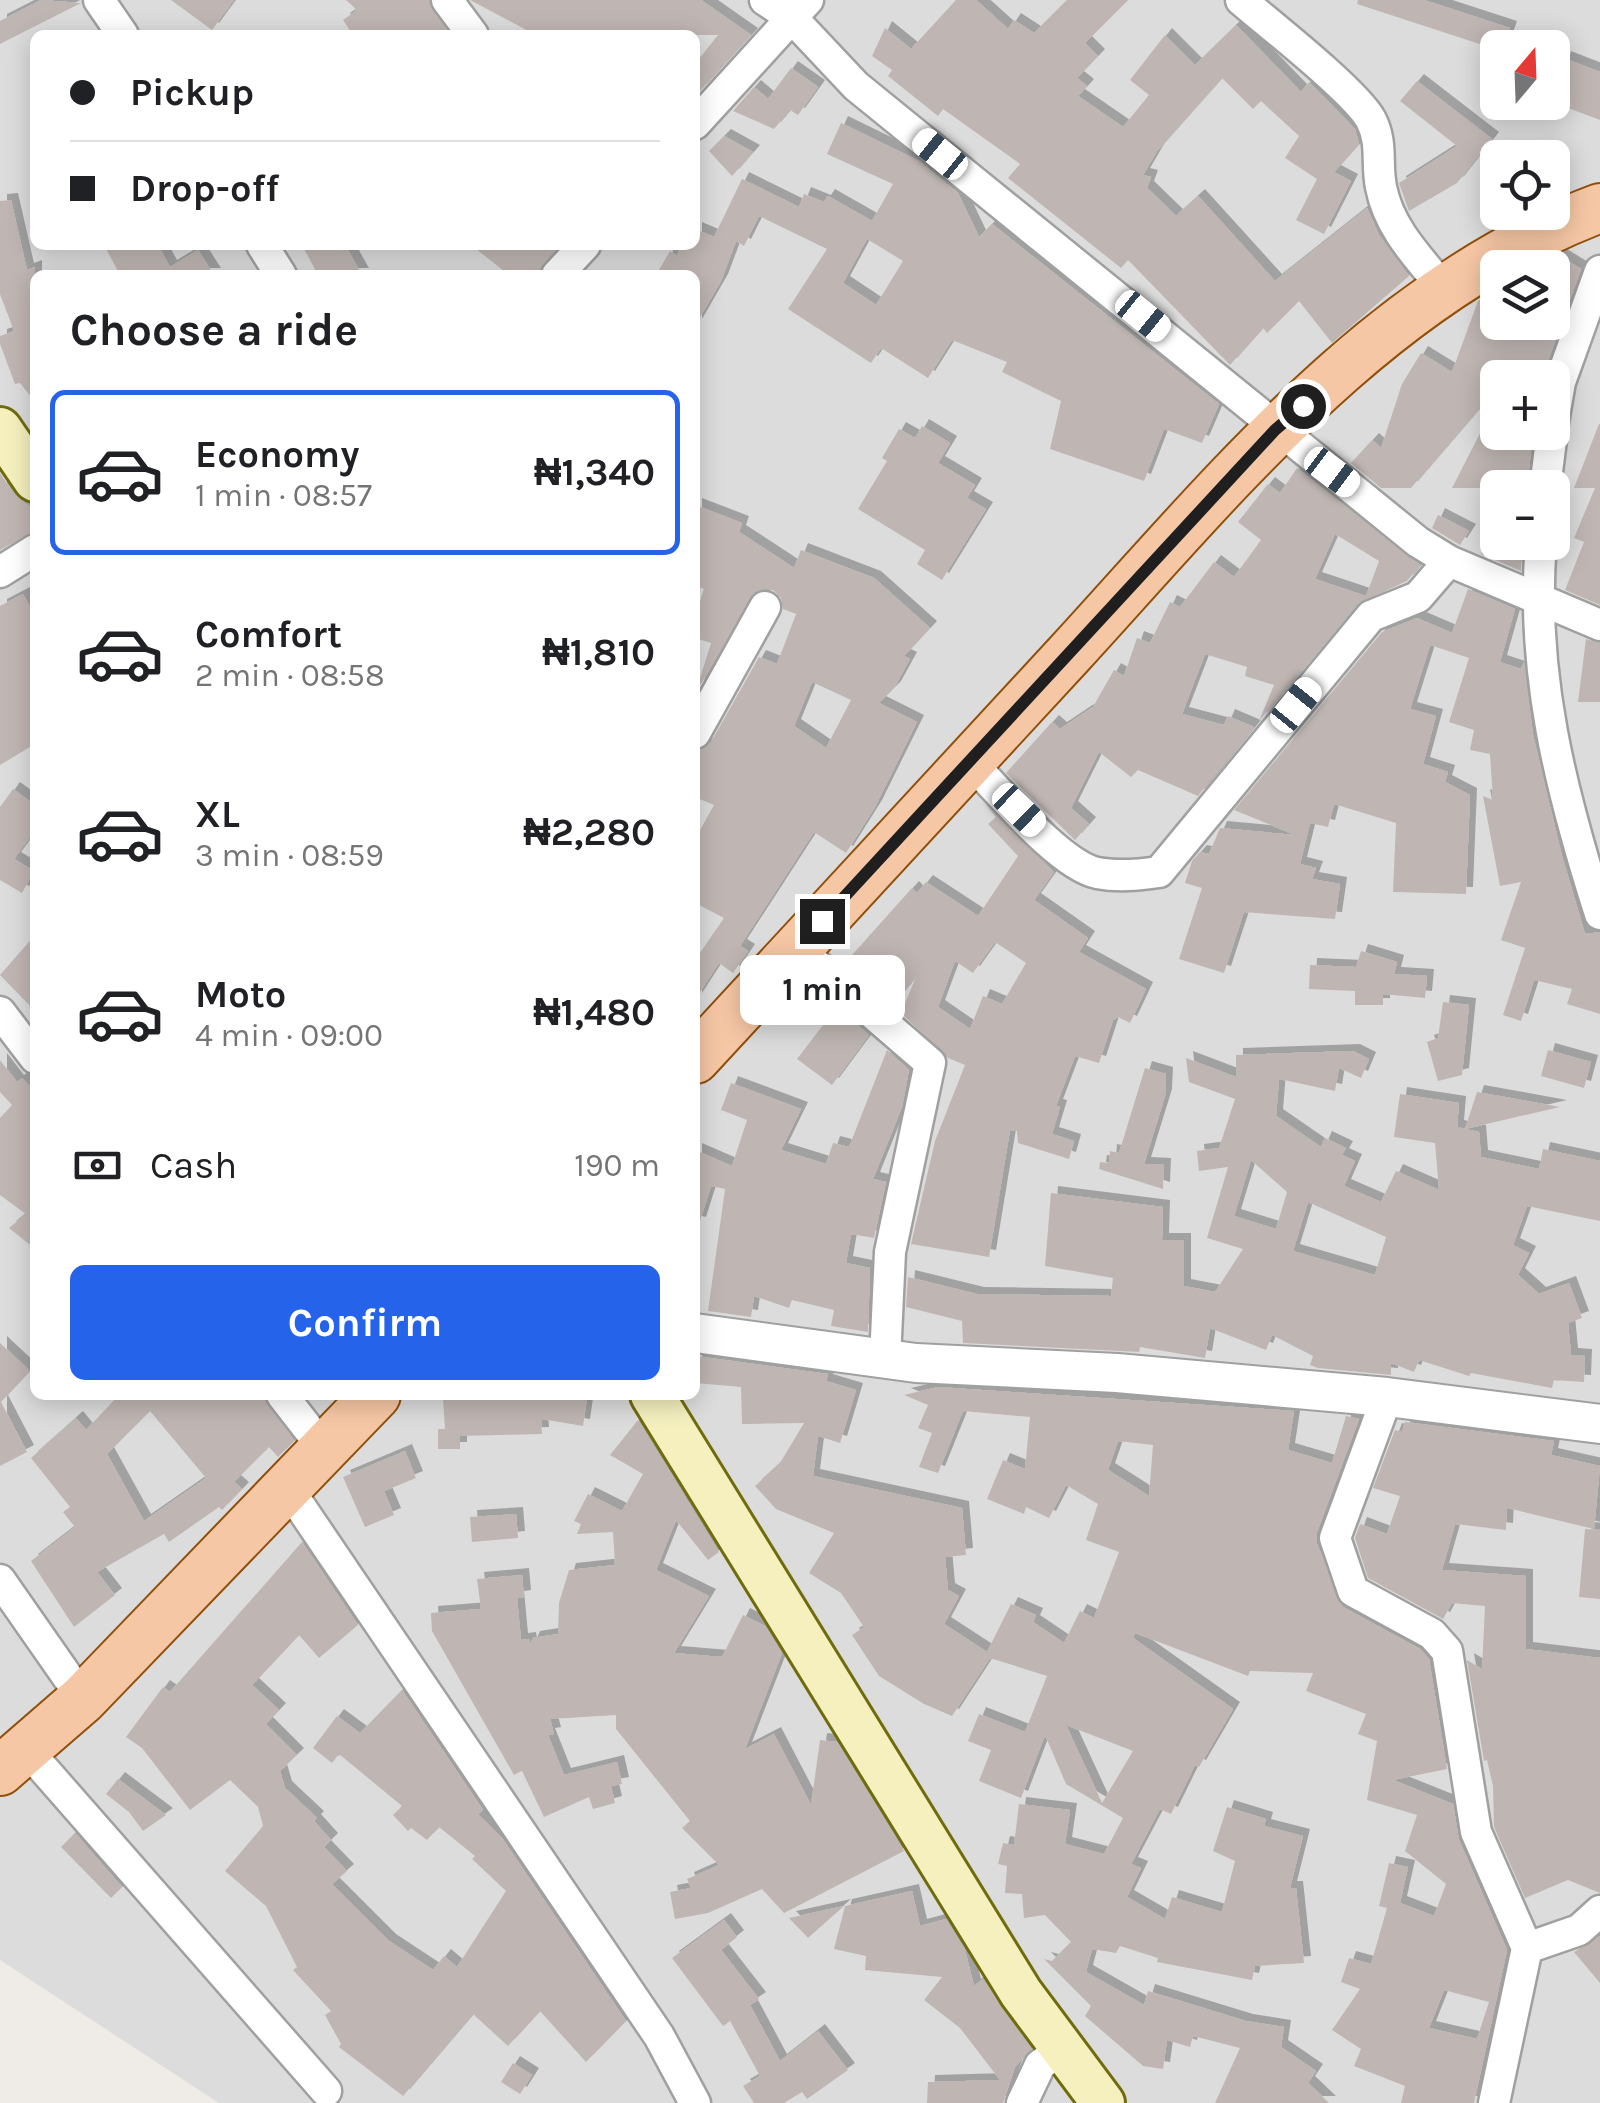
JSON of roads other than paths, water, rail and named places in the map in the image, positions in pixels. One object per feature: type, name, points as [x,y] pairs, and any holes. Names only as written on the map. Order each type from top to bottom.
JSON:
[{"type":"main road","points":[[700,1054],[1275,430],[1413,311],[1541,230],[1600,208]]},
{"type":"main road","points":[[0,429],[30,473]]},
{"type":"main road","points":[[13,1760],[84,1699],[371,1400]]},
{"type":"main road","points":[[655,1400],[1060,2050],[1104,2103]]},
{"type":"street","points":[[99,0],[120,30]]},
{"type":"street","points":[[447,0],[469,30]]},
{"type":"street","points":[[765,0],[800,9],[848,78],[1174,341],[1275,430],[1418,542],[1449,561],[1600,625]]},
{"type":"street","points":[[1241,0],[1369,116],[1381,144],[1380,183],[1386,208],[1396,230],[1445,290]]},
{"type":"street","points":[[700,119],[800,9]]},
{"type":"street","points":[[562,270],[580,250]]},
{"type":"street","points":[[1568,360],[1600,271]]},
{"type":"street","points":[[0,572],[30,553]]},
{"type":"street","points":[[1539,560],[1537,624],[1558,778],[1600,914]]},
{"type":"street","points":[[969,761],[1069,859],[1093,872],[1127,876],[1158,872],[1371,616],[1418,598],[1449,561]]},
{"type":"street","points":[[700,724],[765,607]]},
{"type":"street","points":[[798,948],[930,1063],[890,1252],[885,1358]]},
{"type":"street","points":[[0,1012],[30,1051]]},
{"type":"street","points":[[700,1334],[885,1358],[1387,1397],[1600,1424]]},
{"type":"street","points":[[1387,1397],[1335,1538],[1352,1592],[1432,1634],[1447,1651],[1476,1832],[1527,1948],[1494,2103]]},
{"type":"street","points":[[286,1400],[324,1448]]},
{"type":"street","points":[[287,1487],[659,2036],[695,2103]]},
{"type":"street","points":[[0,1580],[84,1699]]},
{"type":"street","points":[[13,1760],[326,2091]]},
{"type":"street","points":[[1527,1948],[1579,1930],[1600,1911]]},
{"type":"street","points":[[1022,2103],[1040,2065],[1060,2050]]}]
